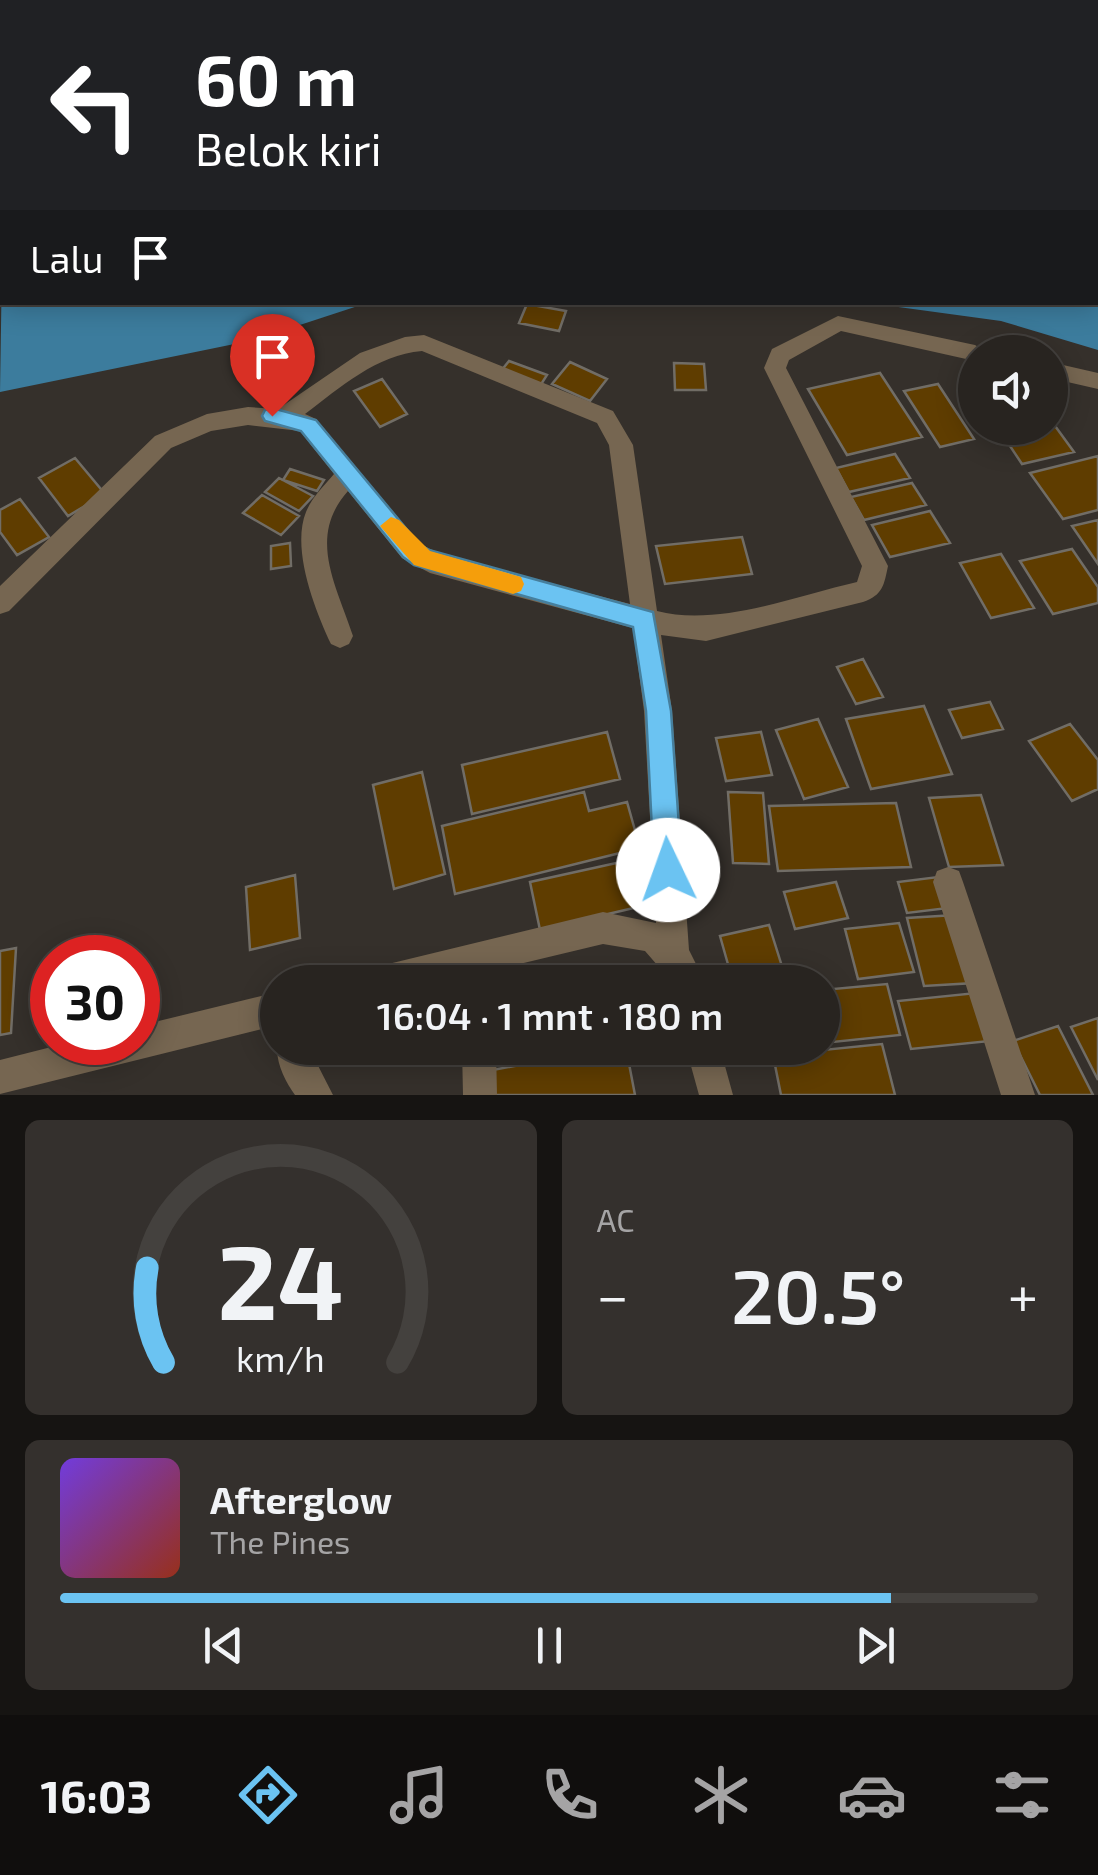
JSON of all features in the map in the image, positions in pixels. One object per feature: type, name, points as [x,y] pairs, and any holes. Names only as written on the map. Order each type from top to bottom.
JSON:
[{"type":"street","points":[[0,603],[163,442],[206,423],[248,416],[284,417],[308,426],[411,550],[422,558],[680,629],[706,629],[863,591],[870,586],[875,566],[774,368],[780,355],[838,323],[958,349]]},
{"type":"street","points":[[284,417],[384,350],[408,342],[424,342],[605,417],[622,445],[658,711],[673,950],[680,965]]},
{"type":"street","points":[[1068,374],[1098,380]]},
{"type":"street","points":[[340,636],[316,553],[314,528],[318,512],[348,474]]},
{"type":"street","points":[[948,882],[1018,1095]]},
{"type":"street","points":[[491,965],[603,928],[638,931],[673,950]]},
{"type":"street","points":[[0,1077],[260,1012]]},
{"type":"street","points":[[297,1065],[316,1095]]},
{"type":"street","points":[[479,1065],[480,1095]]},
{"type":"street","points":[[708,1065],[716,1095]]},
{"type":"water","points":[[1,305],[361,305],[254,340],[0,392]]},
{"type":"water","points":[[884,305],[1098,305],[1098,350],[1068,341],[1068,335],[1048,335],[1001,321]]},
{"type":"building","points":[[527,305],[566,311],[559,331],[519,323]]},
{"type":"building","points":[[509,361],[547,375],[540,386],[501,371]]},
{"type":"building","points":[[570,362],[607,379],[590,401],[552,384]]},
{"type":"building","points":[[674,363],[704,364],[706,390],[675,390]]},
{"type":"building","points":[[880,373],[922,437],[847,455],[808,389]]},
{"type":"building","points":[[382,379],[407,414],[380,427],[354,391]]},
{"type":"building","points":[[938,384],[958,415],[958,443],[940,447],[904,391]]},
{"type":"building","points":[[1068,444],[1074,452],[1022,464],[1009,445]]},
{"type":"building","points":[[895,454],[910,478],[849,492],[836,468]]},
{"type":"building","points":[[1098,456],[1098,510],[1063,519],[1030,473]]},
{"type":"building","points":[[75,458],[105,494],[68,516],[39,478]]},
{"type":"building","points":[[290,469],[324,480],[317,491],[283,480]]},
{"type":"building","points":[[279,478],[313,496],[299,511],[265,492]]},
{"type":"building","points":[[912,483],[926,505],[864,520],[851,497]]},
{"type":"building","points":[[262,495],[299,516],[281,535],[243,513]]},
{"type":"building","points":[[20,499],[49,537],[17,555],[0,532],[0,510]]},
{"type":"building","points":[[930,511],[950,543],[890,557],[872,525]]},
{"type":"building","points":[[1098,520],[1098,564],[1072,526]]},
{"type":"building","points":[[742,537],[752,574],[665,584],[656,546]]},
{"type":"building","points":[[290,543],[291,566],[271,569],[271,546]]},
{"type":"building","points":[[1072,549],[1098,587],[1098,603],[1053,614],[1020,561]]},
{"type":"building","points":[[1001,554],[1034,608],[991,618],[960,563]]},
{"type":"building","points":[[863,659],[883,697],[856,704],[837,667]]},
{"type":"building","points":[[990,702],[1003,729],[962,738],[949,710]]},
{"type":"building","points":[[924,706],[952,774],[871,789],[846,719]]},
{"type":"building","points":[[818,719],[848,787],[804,799],[776,730]]},
{"type":"building","points":[[1070,724],[1098,760],[1098,789],[1072,801],[1029,741]]},
{"type":"building","points":[[607,732],[620,779],[472,814],[462,765]]},
{"type":"building","points":[[761,732],[772,775],[726,781],[716,738]]},
{"type":"building","points":[[422,772],[445,874],[394,889],[373,785]]},
{"type":"building","points":[[584,792],[589,811],[627,802],[640,848],[455,894],[442,826]]},
{"type":"building","points":[[728,792],[763,793],[769,864],[733,863]]},
{"type":"building","points":[[981,795],[1003,865],[949,867],[929,798]]},
{"type":"building","points":[[896,803],[911,867],[778,871],[769,806]]},
{"type":"building","points":[[630,860],[642,906],[540,930],[530,882]]},
{"type":"building","points":[[295,875],[300,938],[250,950],[246,887]]},
{"type":"building","points":[[938,877],[948,908],[907,913],[898,882]]},
{"type":"building","points":[[836,882],[848,918],[795,929],[784,892]]},
{"type":"building","points":[[955,915],[974,983],[924,986],[907,918]]},
{"type":"building","points":[[899,923],[914,972],[858,979],[845,929]]},
{"type":"building","points":[[769,925],[782,965],[728,965],[720,936]]},
{"type":"building","points":[[16,948],[11,1033],[0,1035],[0,951]]},
{"type":"building","points":[[887,984],[900,1035],[840,1041],[840,988]]},
{"type":"building","points":[[976,993],[990,1041],[911,1049],[898,1001]]},
{"type":"building","points":[[1098,1018],[1098,1080],[1071,1027]]},
{"type":"building","points":[[1058,1026],[1093,1095],[1040,1095],[1013,1041]]},
{"type":"building","points":[[882,1044],[895,1095],[781,1095],[775,1065],[840,1065],[840,1048]]},
{"type":"building","points":[[520,1065],[629,1065],[635,1095],[485,1095],[482,1072]]},
{"type":"slow traffic","points":[[391,526],[422,558],[513,584]]},
{"type":"route","points":[[272,416],[308,426],[411,550],[422,558],[644,619],[658,711],[668,870]]}]
